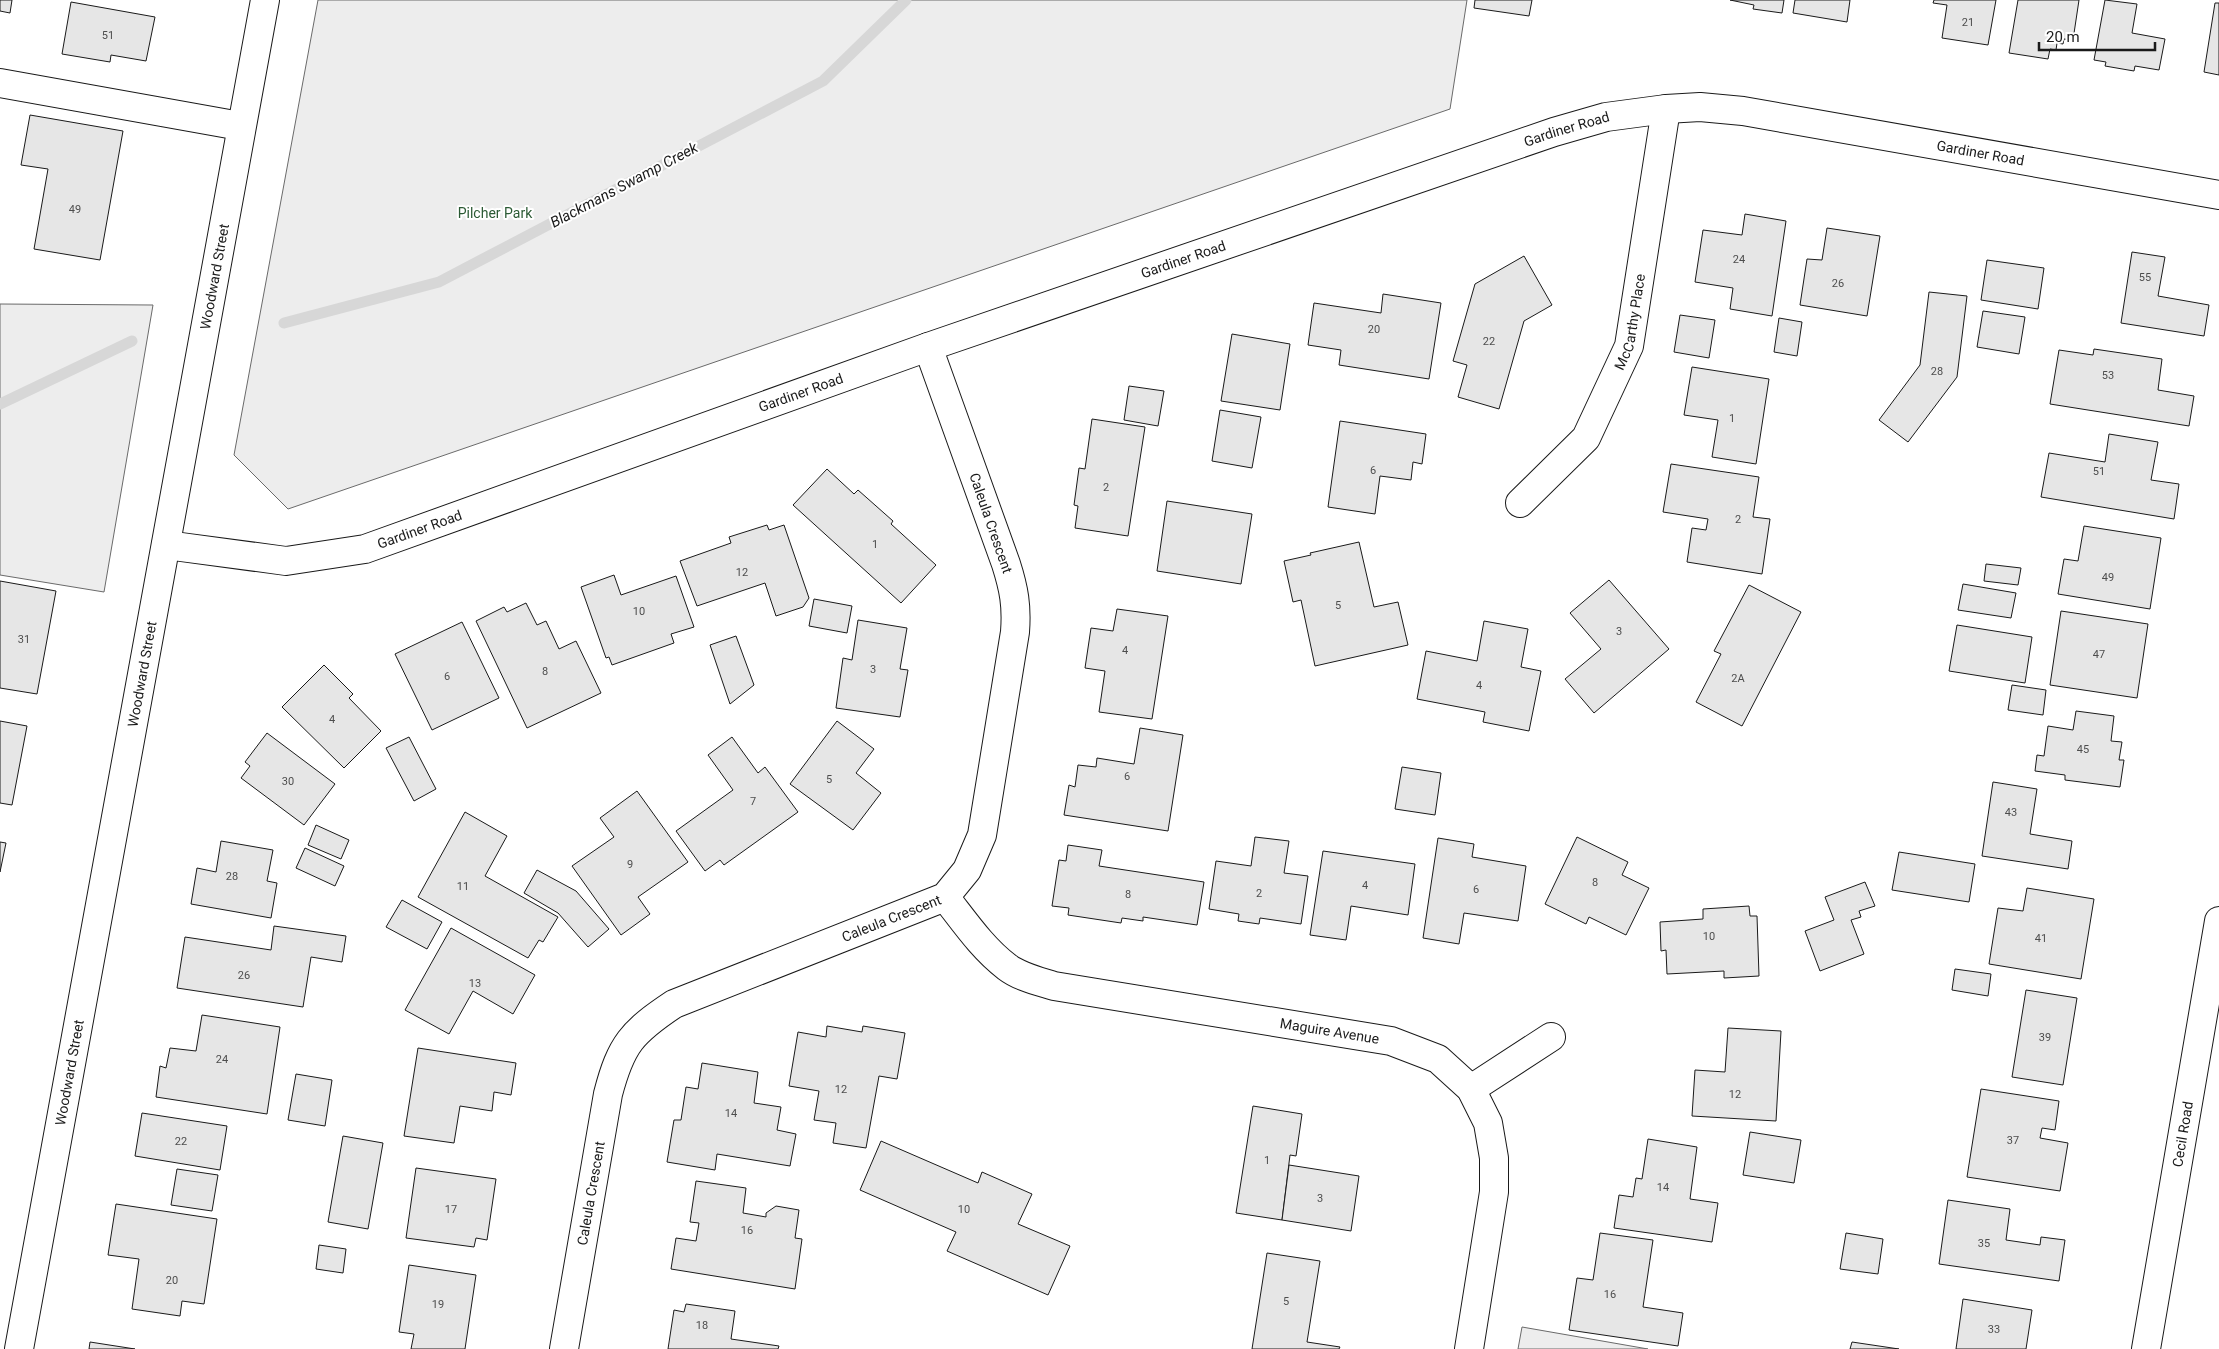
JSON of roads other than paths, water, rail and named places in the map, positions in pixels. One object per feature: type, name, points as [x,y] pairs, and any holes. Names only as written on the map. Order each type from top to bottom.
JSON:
[{"type":"street","name":"Woodward Street","points":[[19,1349],[166,545],[240,126],[265,0]]},
{"type":"street","points":[[0,83],[240,126]]},
{"type":"street","name":"Gardiner Road","points":[[166,545],[286,560],[365,549],[928,347],[1554,132],[1606,116],[1700,107],[1743,111],[2219,195]]},
{"type":"street","name":"McCarthy Place","points":[[1520,503],[1586,438],[1629,346],[1666,109]]},
{"type":"street","name":"Caleula Crescent","points":[[564,1349],[608,1094],[616,1064],[628,1042],[644,1024],[674,1004],[944,897],[967,870],[982,835],[1015,632],[1017,608],[1014,588],[1006,564],[928,347]]},
{"type":"street","name":"Maguire Avenue","points":[[944,897],[976,937],[1008,967],[1032,980],[1054,986],[1391,1041],[1438,1058],[1471,1089],[1488,1123],[1494,1158],[1494,1192],[1469,1349]]},
{"type":"street","name":"Cecil Road","points":[[2146,1349],[2219,921]]},
{"type":"street","points":[[1471,1089],[1550,1037]]},
{"type":"waterway","name":"Blackmans Swamp Creek","points":[[284,323],[439,282],[823,81],[906,0]]},
{"type":"waterway","name":"Blackmans Swamp Creek","points":[[0,404],[132,341]]},
{"type":"park label","name":"Pilcher Park","points":[[495,213]]}]
